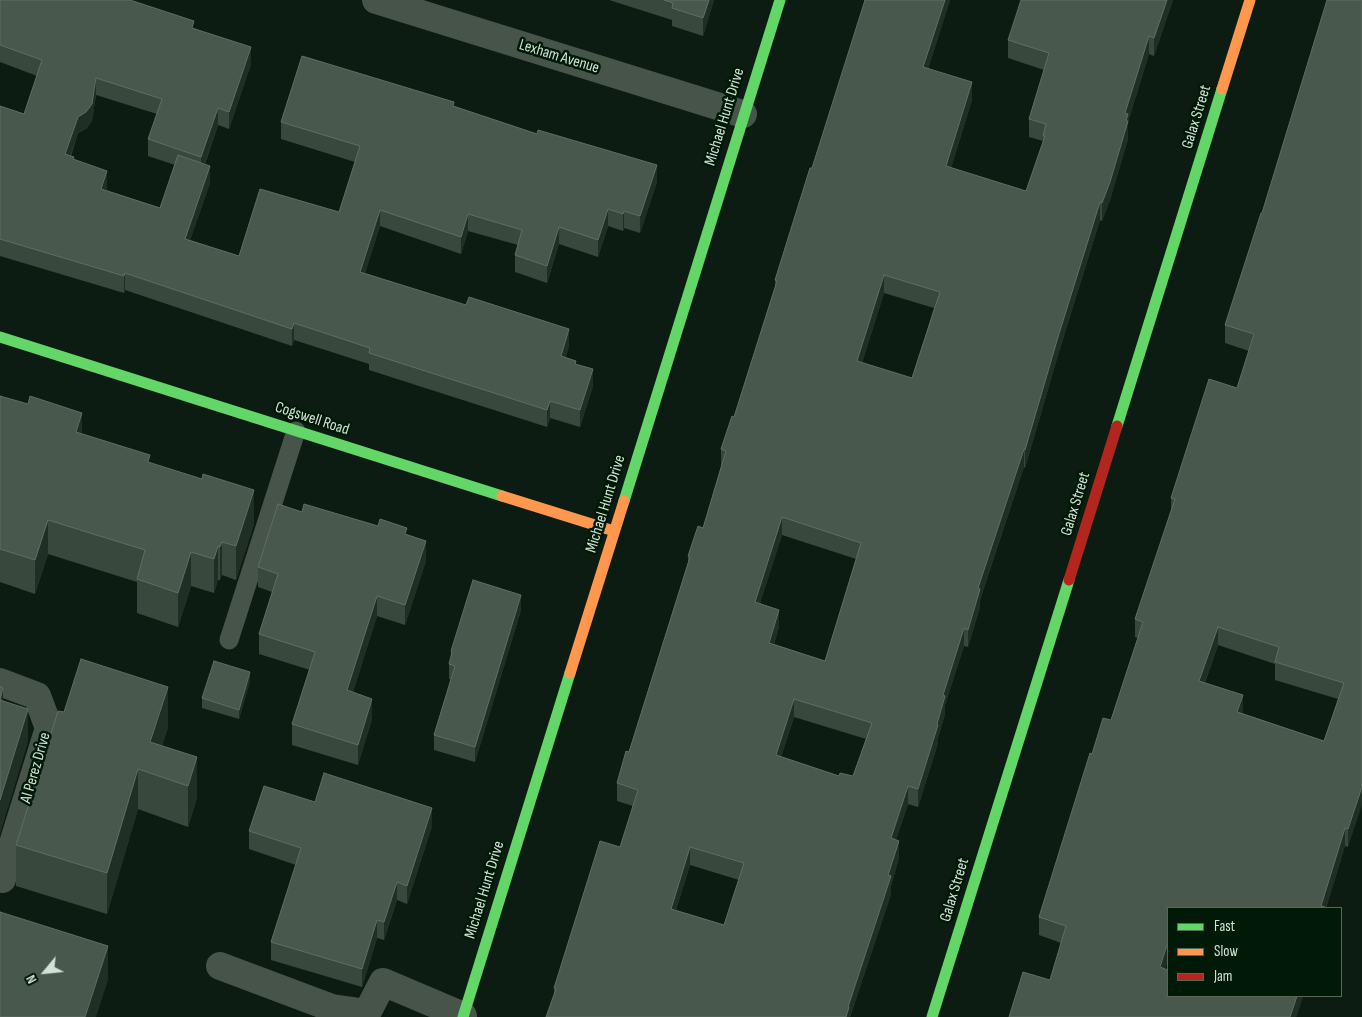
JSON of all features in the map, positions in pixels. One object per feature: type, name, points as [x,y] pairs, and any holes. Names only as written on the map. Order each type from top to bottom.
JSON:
[{"type":"street","name":"Lexham Avenue","points":[[376,0],[743,114]]},
{"type":"street","name":"Michael Hunt Drive","points":[[463,1016],[780,0]]},
{"type":"street","name":"Galax Street","points":[[932,1017],[1250,0]]},
{"type":"street","name":"Cogswell Road","points":[[0,337],[614,531]]},
{"type":"street","name":"Al Perez Drive","points":[[0,682],[38,696],[49,728],[2,879]]},
{"type":"street","points":[[220,966],[332,1008],[368,1013],[383,982],[463,1016]]},
{"type":"lane","points":[[229,640],[296,431]]},
{"type":"building","points":[[0,0],[130,0],[194,21],[192,28],[251,47],[229,112],[218,108],[201,157],[148,139],[162,99],[96,78],[92,104],[86,112],[78,117],[65,154],[74,157],[73,159],[107,171],[101,189],[160,208],[178,155],[210,166],[185,239],[239,256],[260,189],[339,212],[360,146],[281,122],[302,56],[454,102],[453,106],[537,134],[538,130],[657,165],[640,216],[624,211],[623,214],[608,209],[598,240],[559,227],[547,266],[515,255],[522,230],[468,214],[461,237],[380,210],[360,272],[466,305],[469,297],[569,329],[561,356],[576,361],[575,364],[593,369],[580,410],[550,401],[547,410],[369,353],[370,348],[294,323],[292,329],[125,273],[124,276],[0,239],[0,106],[24,114],[42,60],[0,45]]},
{"type":"building","points":[[664,0],[709,0],[703,18],[672,8],[673,3]]},
{"type":"building","points":[[865,0],[945,0],[923,67],[972,82],[946,166],[1026,191],[1045,136],[1043,136],[1046,124],[1029,119],[1049,53],[1008,40],[1021,0],[1167,0],[1154,38],[1149,36],[1125,113],[1128,114],[1126,121],[1128,121],[1110,182],[1102,203],[1100,202],[1025,450],[978,588],[980,589],[968,630],[964,628],[943,695],[945,696],[938,725],[918,789],[908,786],[891,838],[899,841],[888,875],[891,876],[846,1017],[546,1017],[600,841],[620,847],[638,790],[617,783],[626,751],[629,752],[698,526],[703,528],[726,451],[721,449],[732,416],[734,417],[810,168],[812,168]],"holes":[[[884,275],[940,292],[912,378],[857,361]],[[782,517],[861,543],[825,661],[769,643],[779,610],[755,602]],[[794,699],[872,723],[853,776],[840,773],[839,776],[776,755]],[[690,847],[744,863],[724,925],[671,909]]]},
{"type":"building","points":[[1327,0],[1362,0],[1362,787],[1348,829],[1345,828],[1321,906],[1325,907],[1167,907],[1167,945],[1160,967],[1167,970],[1167,997],[1297,997],[1290,1017],[1009,1017],[1023,972],[1050,980],[1066,926],[1039,917],[1090,753],[1092,754],[1103,718],[1111,720],[1143,622],[1135,619],[1175,499],[1171,498],[1209,379],[1237,388],[1254,334],[1225,325]],"holes":[[[1218,627],[1279,647],[1275,662],[1344,683],[1324,741],[1237,712],[1243,695],[1199,681]]]},
{"type":"building","points":[[0,396],[28,404],[30,396],[82,413],[76,432],[150,455],[148,462],[202,479],[203,474],[254,490],[236,546],[222,542],[220,547],[218,546],[214,559],[191,552],[178,593],[137,579],[145,550],[48,520],[35,560],[0,549]]},
{"type":"building","points":[[278,504],[302,512],[304,504],[378,526],[380,519],[407,528],[405,534],[426,541],[405,605],[377,596],[347,690],[372,699],[358,745],[292,724],[315,652],[259,634],[278,574],[258,567]]},
{"type":"building","points":[[473,580],[521,595],[475,747],[434,735],[455,666],[449,664],[451,651]]},
{"type":"building","points":[[81,659],[168,687],[150,742],[197,757],[188,786],[138,769],[107,873],[16,845],[58,711],[64,712]]},
{"type":"building","points":[[214,661],[250,672],[239,710],[202,698]]},
{"type":"building","points":[[0,686],[3,688],[0,700]]},
{"type":"building","points":[[0,700],[28,709],[0,800]]},
{"type":"building","points":[[324,773],[432,808],[407,886],[397,882],[384,922],[377,920],[362,969],[271,942],[301,848],[249,831],[264,786],[315,802]]},
{"type":"building","points":[[0,912],[108,946],[85,1017],[0,1017]]},
{"type":"traffic: fast","points":[[624,501],[780,0]]},
{"type":"traffic: fast","points":[[1117,426],[1222,89]]},
{"type":"traffic: fast","points":[[0,337],[502,496]]},
{"type":"traffic: fast","points":[[932,1017],[1069,580]]},
{"type":"traffic: fast","points":[[463,1017],[570,673]]},
{"type":"traffic: slow","points":[[1222,89],[1250,0]]},
{"type":"traffic: slow","points":[[502,496],[614,531]]},
{"type":"traffic: slow","points":[[570,673],[624,501]]},
{"type":"traffic: jam","points":[[1069,580],[1117,426]]}]
